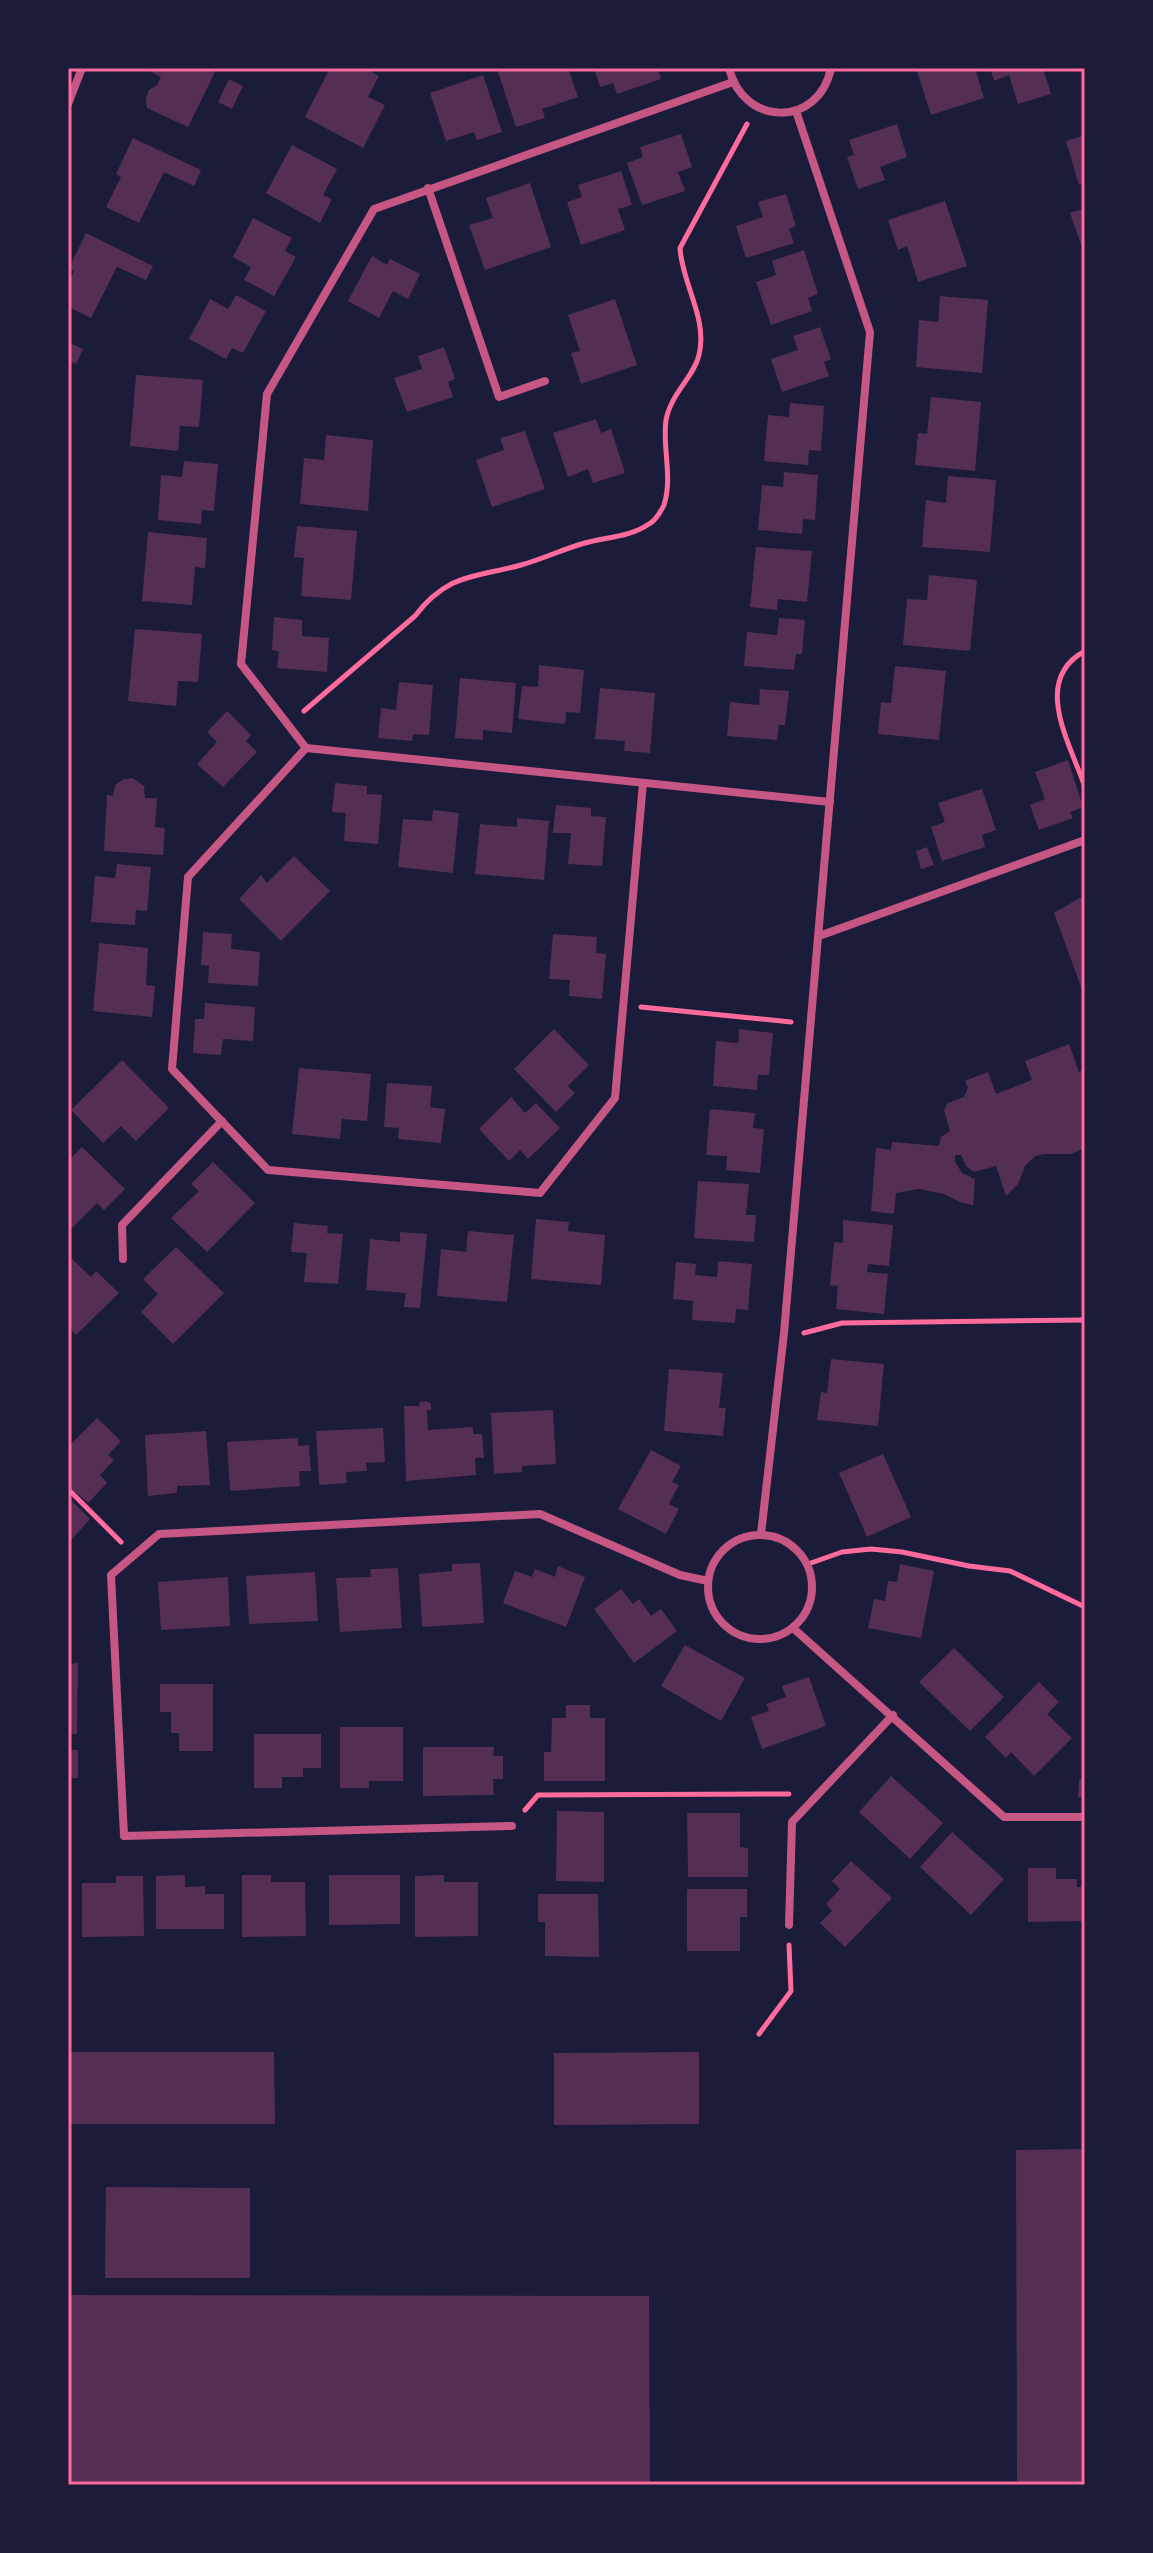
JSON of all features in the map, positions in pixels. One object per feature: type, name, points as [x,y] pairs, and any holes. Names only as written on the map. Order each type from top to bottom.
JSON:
[{"type":"street","points":[[68,104],[82,68]]},
{"type":"street","points":[[729,68],[742,97],[756,107],[776,113],[796,111],[813,102],[825,88],[831,68]]},
{"type":"street","points":[[733,82],[374,209],[267,394],[241,664],[306,748],[830,802]]},
{"type":"street","points":[[761,1534],[812,1024],[870,332],[796,111]]},
{"type":"street","points":[[428,188],[499,397],[545,381]]},
{"type":"street","points":[[306,748],[188,877],[172,1069],[268,1170],[540,1193],[615,1098],[643,783]]},
{"type":"street","points":[[819,936],[1085,840]]},
{"type":"street","points":[[123,1259],[122,1225],[222,1121]]},
{"type":"street","points":[[512,1826],[124,1836],[111,1575],[159,1534],[540,1514],[680,1575],[708,1581]]},
{"type":"street","points":[[761,1534],[780,1538],[796,1548],[808,1564],[813,1581],[812,1599],[805,1615],[793,1628],[775,1638],[754,1640],[734,1633],[719,1620],[709,1601],[708,1581],[713,1562],[725,1547],[742,1537],[761,1534]]},
{"type":"street","points":[[793,1628],[1004,1817],[1085,1817]]},
{"type":"street","points":[[789,1925],[792,1822],[893,1715]]},
{"type":"path","points":[[288,725],[415,616],[429,597],[449,583],[522,565],[583,543],[633,533],[652,523],[663,506],[668,483],[665,424],[670,404],[699,356],[700,321],[681,263],[680,248],[756,107]]},
{"type":"path","points":[[1085,651],[1072,658],[1056,684],[1056,700],[1085,787]]},
{"type":"path","points":[[624,1006],[812,1024]]},
{"type":"path","points":[[783,1338],[842,1323],[1085,1320]]},
{"type":"path","points":[[68,1489],[134,1555]]},
{"type":"path","points":[[808,1564],[842,1552],[871,1549],[902,1552],[1010,1571],[1085,1607]]},
{"type":"path","points":[[512,1826],[538,1795],[819,1794]]},
{"type":"path","points":[[759,2034],[791,1991],[789,1925]]},
{"type":"building","points":[[144,68],[206,68],[215,72],[188,127],[147,108],[149,90],[157,85],[161,77]]},
{"type":"building","points":[[330,68],[364,68],[379,76],[368,97],[385,105],[363,148],[305,117]]},
{"type":"building","points":[[508,68],[568,68],[578,97],[542,109],[545,118],[516,127],[498,72]]},
{"type":"building","points":[[594,68],[657,68],[661,79],[617,94],[613,83],[600,87]]},
{"type":"building","points":[[916,68],[975,68],[984,98],[931,115]]},
{"type":"building","points":[[990,68],[1043,68],[1051,94],[1018,104],[1009,75],[994,81]]},
{"type":"building","points":[[483,75],[502,132],[477,140],[474,132],[446,141],[430,93]]},
{"type":"building","points":[[229,79],[243,86],[232,109],[218,102]]},
{"type":"building","points":[[897,124],[907,157],[880,167],[885,180],[858,189],[847,157],[854,155],[849,140]]},
{"type":"building","points":[[681,134],[692,167],[678,172],[685,191],[642,205],[627,163],[643,157],[640,147]]},
{"type":"building","points":[[1085,135],[1085,182],[1079,185],[1066,141]]},
{"type":"building","points":[[133,138],[201,170],[194,186],[164,172],[139,223],[106,207],[121,177],[116,174]]},
{"type":"building","points":[[292,145],[337,169],[323,195],[332,199],[320,223],[266,193]]},
{"type":"building","points":[[621,171],[632,205],[618,209],[625,230],[581,245],[567,202],[582,197],[578,185]]},
{"type":"building","points":[[530,183],[551,247],[485,270],[469,225],[493,218],[486,198]]},
{"type":"building","points":[[786,194],[796,226],[789,229],[794,243],[746,258],[736,226],[763,217],[758,202]]},
{"type":"building","points":[[945,201],[967,266],[918,282],[907,246],[898,250],[888,220]]},
{"type":"building","points":[[1085,208],[1085,256],[1070,213]]},
{"type":"building","points":[[253,218],[292,238],[285,251],[296,257],[274,296],[244,280],[251,267],[233,257]]},
{"type":"building","points":[[86,233],[153,266],[146,280],[117,267],[91,318],[68,307],[68,283],[74,271],[69,268]]},
{"type":"building","points":[[804,250],[818,294],[808,298],[812,311],[771,325],[756,282],[776,275],[772,261]]},
{"type":"building","points":[[372,256],[387,265],[390,259],[420,274],[408,299],[393,291],[379,318],[348,301]]},
{"type":"building","points":[[236,295],[266,311],[243,353],[232,348],[226,359],[189,339],[210,299],[228,309]]},
{"type":"building","points":[[940,296],[988,300],[982,373],[916,367],[919,320],[938,322]]},
{"type":"building","points":[[615,299],[637,365],[581,384],[571,353],[580,351],[568,315]]},
{"type":"building","points":[[820,327],[831,359],[824,362],[829,376],[782,392],[771,359],[798,350],[793,336]]},
{"type":"building","points":[[68,342],[83,349],[76,364],[68,361]]},
{"type":"building","points":[[444,347],[455,379],[448,382],[453,397],[407,412],[394,378],[422,369],[418,356]]},
{"type":"building","points":[[136,375],[203,380],[199,427],[180,426],[178,451],[130,446]]},
{"type":"building","points":[[931,397],[981,402],[975,471],[915,465],[918,433],[927,434]]},
{"type":"building","points":[[790,403],[824,406],[821,451],[809,450],[808,465],[764,461],[768,415],[789,417]]},
{"type":"building","points":[[596,419],[601,433],[611,429],[625,473],[593,483],[588,469],[568,477],[553,433]]},
{"type":"building","points":[[525,431],[545,489],[492,507],[476,460],[504,450],[500,438]]},
{"type":"building","points":[[326,435],[373,440],[368,511],[300,504],[304,458],[324,460]]},
{"type":"building","points":[[184,461],[218,464],[214,511],[202,510],[201,524],[158,520],[161,475],[182,477]]},
{"type":"building","points":[[784,472],[818,475],[815,520],[803,519],[802,534],[758,530],[762,485],[783,487]]},
{"type":"building","points":[[948,476],[996,480],[990,552],[922,547],[926,500],[946,503]]},
{"type":"building","points":[[297,526],[357,531],[351,600],[301,596],[304,558],[294,557]]},
{"type":"building","points":[[148,532],[207,538],[205,568],[195,567],[192,605],[142,601]]},
{"type":"building","points":[[756,547],[812,551],[807,602],[778,599],[777,610],[750,607]]},
{"type":"building","points":[[929,575],[977,580],[970,651],[903,645],[907,599],[927,600]]},
{"type":"building","points":[[274,617],[302,620],[302,636],[329,638],[327,672],[277,668],[279,651],[272,650]]},
{"type":"building","points":[[779,618],[805,620],[802,654],[796,654],[794,670],[744,666],[747,632],[777,635]]},
{"type":"building","points":[[135,629],[202,634],[198,682],[178,681],[176,706],[128,701]]},
{"type":"building","points":[[539,665],[584,670],[580,713],[566,712],[565,724],[518,719],[522,686],[538,687]]},
{"type":"building","points":[[895,666],[946,671],[939,740],[878,734],[881,702],[891,703]]},
{"type":"building","points":[[460,678],[516,683],[512,733],[483,730],[483,740],[455,738]]},
{"type":"building","points":[[399,682],[433,685],[429,735],[413,734],[412,741],[378,738],[381,708],[396,710]]},
{"type":"building","points":[[600,688],[655,693],[650,753],[624,751],[625,741],[595,739]]},
{"type":"building","points":[[760,689],[789,691],[785,725],[779,725],[777,740],[727,736],[730,702],[759,705]]},
{"type":"building","points":[[227,711],[251,735],[246,741],[257,752],[223,787],[197,764],[217,742],[207,732]]},
{"type":"building","points":[[1068,760],[1083,807],[1070,812],[1073,818],[1039,830],[1030,805],[1045,799],[1035,772]]},
{"type":"building","points":[[133,778],[144,786],[145,798],[157,798],[155,827],[165,828],[163,855],[104,851],[107,795],[113,796],[115,785]]},
{"type":"building","points":[[335,783],[367,786],[367,794],[382,795],[378,844],[344,841],[346,813],[332,812]]},
{"type":"building","points":[[982,789],[996,830],[982,835],[985,847],[942,861],[931,827],[945,822],[938,803]]},
{"type":"building","points":[[556,805],[591,808],[591,816],[606,817],[602,866],[568,864],[571,833],[553,833]]},
{"type":"building","points":[[433,810],[459,813],[453,873],[398,867],[403,819],[432,821]]},
{"type":"building","points":[[517,818],[549,821],[544,880],[475,874],[480,824],[517,827]]},
{"type":"building","points":[[927,847],[934,865],[921,869],[916,851]]},
{"type":"building","points":[[294,856],[330,891],[281,941],[239,899],[261,875],[267,883]]},
{"type":"building","points":[[117,864],[151,867],[147,911],[136,910],[135,925],[91,922],[95,876],[115,878]]},
{"type":"building","points":[[1085,895],[1085,998],[1054,913]]},
{"type":"building","points":[[203,932],[232,934],[231,949],[260,952],[258,986],[208,983],[209,966],[201,965]]},
{"type":"building","points":[[553,934],[597,937],[596,953],[606,954],[602,999],[569,996],[570,980],[549,979]]},
{"type":"building","points":[[99,943],[148,948],[146,985],[155,986],[152,1017],[93,1011]]},
{"type":"building","points":[[205,1003],[255,1007],[253,1041],[223,1039],[221,1055],[193,1053],[195,1019],[204,1019]]},
{"type":"building","points":[[554,1029],[589,1065],[568,1086],[575,1093],[556,1112],[514,1069]]},
{"type":"building","points":[[739,1029],[773,1033],[769,1075],[758,1075],[757,1090],[713,1086],[716,1041],[738,1043]]},
{"type":"building","points":[[1069,1044],[1079,1072],[1085,1069],[1085,1148],[1071,1154],[1035,1156],[1025,1166],[1018,1184],[1006,1196],[996,1166],[974,1172],[966,1166],[961,1155],[955,1155],[955,1162],[962,1173],[975,1179],[973,1205],[919,1189],[896,1193],[894,1214],[871,1211],[876,1148],[891,1150],[892,1142],[939,1146],[941,1137],[950,1131],[944,1110],[948,1103],[964,1097],[968,1088],[965,1081],[988,1072],[996,1094],[1032,1080],[1025,1061]]},
{"type":"building","points":[[122,1060],[169,1108],[136,1141],[121,1126],[103,1143],[71,1110]]},
{"type":"building","points":[[299,1068],[371,1074],[367,1121],[342,1119],[340,1139],[292,1134]]},
{"type":"building","points":[[387,1083],[432,1086],[430,1107],[445,1109],[441,1143],[398,1139],[399,1128],[384,1127]]},
{"type":"building","points":[[511,1097],[525,1113],[536,1103],[560,1128],[528,1159],[520,1150],[509,1161],[479,1129]]},
{"type":"building","points":[[710,1109],[755,1113],[753,1128],[764,1129],[760,1173],[726,1170],[727,1156],[706,1155]]},
{"type":"building","points":[[82,1147],[125,1189],[104,1210],[97,1203],[70,1230],[68,1161]]},
{"type":"building","points":[[213,1162],[255,1203],[207,1252],[171,1218],[199,1191],[191,1184]]},
{"type":"building","points":[[698,1181],[749,1184],[746,1215],[756,1215],[754,1242],[694,1238]]},
{"type":"building","points":[[536,1219],[569,1222],[568,1231],[605,1235],[601,1285],[531,1279]]},
{"type":"building","points":[[843,1220],[893,1225],[889,1266],[868,1264],[867,1272],[888,1274],[884,1314],[836,1309],[838,1286],[830,1285],[834,1242],[843,1243]]},
{"type":"building","points":[[294,1223],[328,1226],[327,1233],[343,1234],[338,1284],[304,1282],[307,1253],[291,1252]]},
{"type":"building","points":[[468,1231],[514,1235],[507,1302],[437,1296],[441,1249],[466,1252]]},
{"type":"building","points":[[400,1232],[427,1234],[420,1308],[404,1307],[406,1293],[366,1290],[370,1239],[400,1242]]},
{"type":"building","points":[[176,1247],[224,1293],[173,1344],[141,1312],[158,1294],[143,1279]]},
{"type":"building","points":[[68,1255],[91,1277],[96,1271],[119,1293],[76,1335],[68,1326]]},
{"type":"building","points":[[718,1261],[752,1264],[748,1310],[736,1309],[735,1323],[692,1320],[693,1301],[673,1299],[676,1262],[696,1264],[695,1275],[717,1277]]},
{"type":"building","points":[[831,1359],[884,1364],[878,1426],[817,1420],[821,1392],[827,1393]]},
{"type":"building","points":[[669,1369],[723,1373],[719,1408],[726,1408],[723,1436],[664,1431]]},
{"type":"building","points":[[419,1402],[431,1404],[431,1410],[427,1410],[428,1430],[473,1427],[473,1434],[482,1434],[484,1458],[475,1458],[476,1475],[406,1481],[404,1406],[420,1406]]},
{"type":"building","points":[[553,1410],[556,1464],[522,1466],[522,1472],[494,1474],[491,1413]]},
{"type":"building","points":[[97,1418],[121,1441],[108,1455],[114,1460],[100,1475],[107,1483],[88,1503],[68,1485],[68,1447]]},
{"type":"building","points":[[383,1428],[385,1462],[366,1463],[367,1471],[346,1472],[347,1483],[319,1485],[316,1431]]},
{"type":"building","points":[[206,1431],[210,1485],[177,1486],[177,1493],[148,1496],[145,1435]]},
{"type":"building","points":[[298,1438],[298,1446],[309,1445],[311,1471],[299,1471],[300,1486],[230,1491],[227,1442]]},
{"type":"building","points":[[651,1450],[681,1466],[672,1482],[679,1485],[669,1504],[679,1509],[666,1534],[618,1509]]},
{"type":"building","points":[[883,1454],[911,1517],[867,1537],[839,1473]]},
{"type":"building","points":[[68,1497],[90,1519],[71,1540],[68,1537]]},
{"type":"building","points":[[480,1563],[484,1623],[422,1627],[419,1574],[452,1571],[452,1564]]},
{"type":"building","points":[[900,1564],[934,1571],[921,1638],[868,1628],[874,1599],[885,1601],[888,1581],[897,1582]]},
{"type":"building","points":[[558,1566],[585,1577],[566,1627],[503,1603],[515,1571],[532,1577],[535,1569],[555,1577]]},
{"type":"building","points":[[398,1568],[402,1628],[340,1632],[336,1578],[371,1577],[370,1569]]},
{"type":"building","points":[[315,1572],[318,1621],[249,1624],[246,1576]]},
{"type":"building","points":[[228,1577],[230,1626],[161,1630],[158,1582]]},
{"type":"building","points":[[621,1589],[633,1604],[639,1599],[651,1616],[661,1609],[677,1631],[634,1663],[594,1609]]},
{"type":"building","points":[[685,1645],[745,1678],[721,1721],[661,1686]]},
{"type":"building","points":[[954,1648],[1004,1697],[970,1731],[919,1682]]},
{"type":"building","points":[[78,1663],[77,1734],[68,1734],[68,1664]]},
{"type":"building","points":[[809,1677],[826,1726],[762,1749],[751,1717],[769,1711],[766,1704],[786,1697],[782,1686]]},
{"type":"building","points":[[1039,1682],[1059,1702],[1047,1714],[1072,1738],[1034,1776],[1011,1752],[1006,1758],[985,1737]]},
{"type":"building","points":[[160,1684],[213,1684],[213,1751],[179,1751],[179,1733],[171,1733],[171,1712],[160,1712]]},
{"type":"building","points":[[566,1705],[590,1705],[590,1718],[605,1718],[605,1781],[544,1781],[544,1752],[551,1752],[552,1718],[566,1718]]},
{"type":"building","points":[[340,1727],[403,1727],[403,1781],[369,1781],[369,1788],[340,1788]]},
{"type":"building","points":[[254,1734],[321,1734],[321,1768],[303,1768],[303,1777],[282,1777],[282,1788],[254,1788]]},
{"type":"building","points":[[423,1747],[494,1747],[493,1756],[503,1756],[503,1779],[493,1779],[494,1795],[423,1796]]},
{"type":"building","points":[[68,1750],[78,1750],[78,1778],[71,1778],[71,1812],[68,1812]]},
{"type":"building","points":[[891,1776],[943,1823],[910,1859],[859,1812]]},
{"type":"building","points":[[1079,1779],[1085,1779],[1085,1797],[1078,1797]]},
{"type":"building","points":[[557,1811],[604,1812],[604,1882],[556,1881]]},
{"type":"building","points":[[687,1813],[740,1813],[740,1847],[748,1848],[748,1877],[688,1877]]},
{"type":"building","points":[[952,1832],[1004,1879],[971,1915],[920,1867]]},
{"type":"building","points":[[851,1861],[892,1898],[845,1947],[820,1923],[832,1911],[826,1904],[840,1889],[832,1881]]},
{"type":"building","points":[[1028,1868],[1056,1868],[1056,1879],[1077,1879],[1077,1887],[1085,1887],[1085,1921],[1028,1922]]},
{"type":"building","points":[[185,1875],[185,1887],[205,1886],[205,1894],[224,1894],[224,1929],[156,1929],[156,1876]]},
{"type":"building","points":[[242,1875],[271,1875],[271,1882],[305,1882],[306,1936],[242,1937]]},
{"type":"building","points":[[329,1875],[400,1875],[400,1924],[329,1925]]},
{"type":"building","points":[[444,1875],[444,1882],[478,1882],[478,1936],[415,1937],[415,1876]]},
{"type":"building","points":[[116,1876],[143,1876],[144,1936],[82,1937],[82,1883],[116,1883]]},
{"type":"building","points":[[687,1889],[747,1889],[747,1917],[740,1917],[740,1951],[687,1951]]},
{"type":"building","points":[[538,1894],[598,1894],[599,1957],[545,1956],[545,1922],[538,1922]]},
{"type":"building","points":[[68,2052],[274,2052],[275,2124],[68,2124]]},
{"type":"building","points":[[699,2052],[699,2124],[554,2125],[554,2053]]},
{"type":"building","points":[[1085,2149],[1085,2485],[1017,2485],[1016,2150]]},
{"type":"building","points":[[106,2187],[250,2188],[250,2278],[105,2278]]},
{"type":"building","points":[[68,2295],[649,2296],[650,2485],[68,2485]]}]
